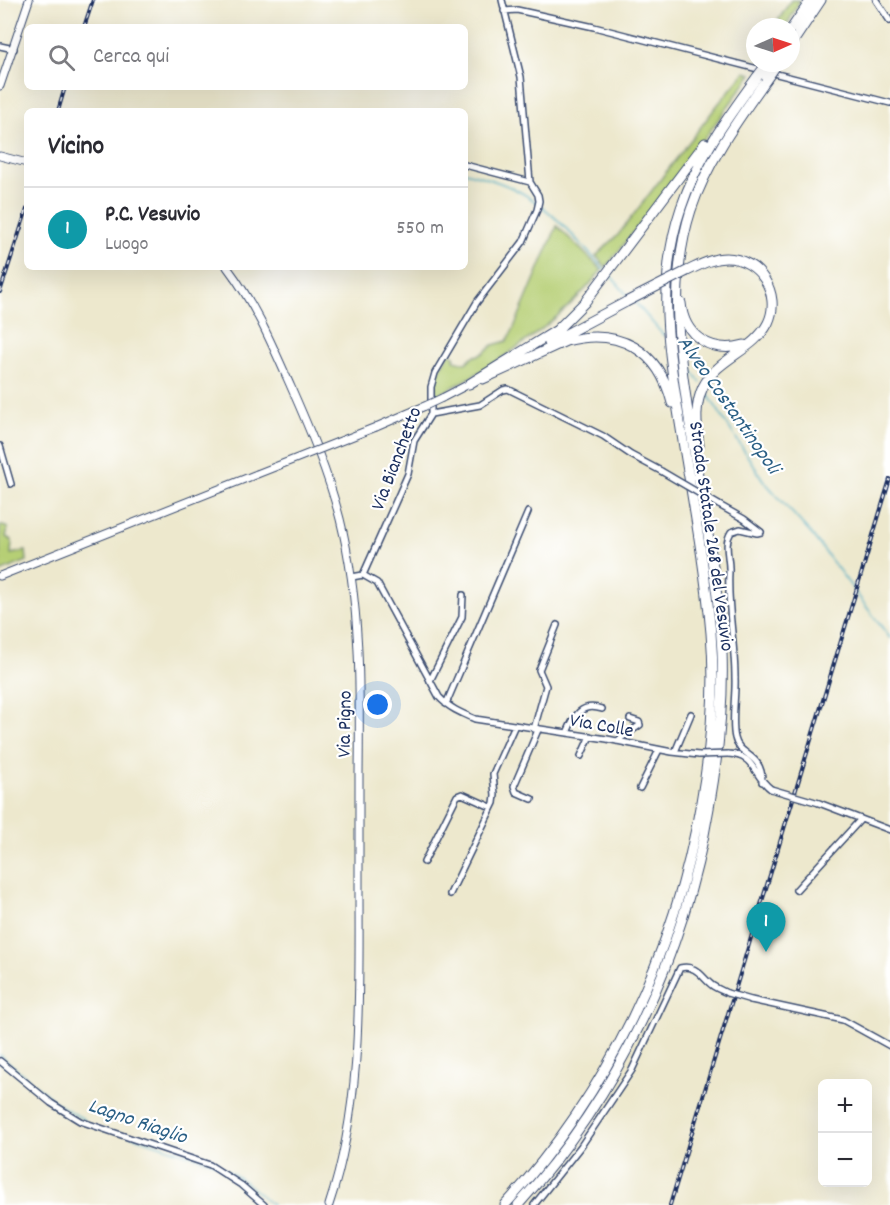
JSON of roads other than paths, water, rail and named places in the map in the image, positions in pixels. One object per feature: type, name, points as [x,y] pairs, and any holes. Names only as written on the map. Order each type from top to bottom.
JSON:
[{"type":"highway","points":[[799,18],[811,0]]},
{"type":"highway","points":[[800,32],[822,0]]},
{"type":"highway","name":"Strada Statale 268 del Vesuvio","points":[[518,1205],[574,1136],[603,1093],[630,1046],[668,961],[693,885],[713,788],[722,688],[718,609],[681,367],[676,311],[679,265],[691,210],[715,156],[765,72]]},
{"type":"highway","name":"Strada Statale 268 del Vesuvio","points":[[506,1205],[566,1132],[621,1042],[642,1001],[660,957],[684,882],[704,786],[711,736],[713,690],[711,633],[666,328],[668,264],[674,229],[696,168],[732,111],[761,78]]},
{"type":"highway","points":[[469,384],[557,330],[585,302],[707,140],[732,111]]},
{"type":"highway","points":[[691,210],[681,284],[684,317],[694,334],[711,346],[731,348],[749,344]]},
{"type":"highway","points":[[469,384],[708,261],[729,258],[749,264],[764,278],[772,299],[772,310],[763,331],[720,365],[706,381],[701,393],[697,420],[702,504]]},
{"type":"highway","points":[[469,384],[514,366],[558,344],[579,338],[604,337],[629,344],[639,350],[659,370],[670,397],[684,475],[696,520]]},
{"type":"street","points":[[0,86],[29,0]]},
{"type":"street","name":"Via Bianchetto","points":[[363,575],[408,474],[414,441],[431,414],[431,387],[435,373],[477,302],[523,242],[537,210],[538,195],[530,182],[521,77],[502,0]]},
{"type":"street","points":[[876,0],[890,21]]},
{"type":"street","points":[[504,11],[517,10],[543,15],[669,45],[890,103]]},
{"type":"street","points":[[0,46],[14,49]]},
{"type":"street","points":[[0,156],[24,162]]},
{"type":"street","points":[[468,166],[530,182]]},
{"type":"street","name":"Via Pigno","points":[[229,270],[242,286],[257,312],[314,441],[340,519],[358,630],[360,680],[357,1045],[346,1132],[329,1205]]},
{"type":"street","points":[[0,576],[376,427],[469,384]]},
{"type":"street","points":[[431,414],[480,405],[503,390],[511,388],[603,436],[631,455],[744,519],[761,532],[735,530],[731,532],[726,543],[735,677],[734,737],[739,748],[752,756],[759,767],[762,782]]},
{"type":"street","points":[[0,446],[11,484]]},
{"type":"street","points":[[446,704],[528,512]]},
{"type":"street","points":[[351,577],[363,575]]},
{"type":"street","name":"Via Colle","points":[[363,575],[377,584],[439,697],[446,704],[475,719],[590,736],[659,750],[744,757],[750,761],[762,782],[771,789],[819,803],[890,830]]},
{"type":"street","points":[[430,681],[462,617],[463,595]]},
{"type":"street","points":[[532,799],[516,792],[514,786],[536,729],[546,686],[539,670],[557,625]]},
{"type":"street","points":[[567,733],[573,719],[581,710],[593,707],[602,709]]},
{"type":"street","points":[[675,752],[691,714]]},
{"type":"street","points":[[617,741],[640,725],[639,722],[630,719]]},
{"type":"street","points":[[450,894],[495,798],[494,774],[515,725]]},
{"type":"street","points":[[581,756],[590,736]]},
{"type":"street","points":[[640,788],[659,750]]},
{"type":"street","points":[[424,862],[459,795],[462,794],[491,807]]},
{"type":"street","points":[[796,890],[861,819]]},
{"type":"street","points":[[534,1205],[581,1146],[632,1070],[680,968],[694,969],[713,986],[727,993],[843,1020],[890,1046]]},
{"type":"street","points":[[0,1060],[51,1103],[80,1121],[210,1166],[241,1185],[264,1205]]},
{"type":"waterway","name":"Alveo Costantinopoli","points":[[468,173],[509,186],[534,200],[566,228],[604,269]]},
{"type":"waterway","name":"Alveo Costantinopoli","points":[[610,275],[628,296]]},
{"type":"waterway","name":"Alveo Costantinopoli","points":[[634,301],[664,336]]},
{"type":"waterway","name":"Alveo Costantinopoli","points":[[686,363],[701,383]]},
{"type":"waterway","name":"Alveo Costantinopoli","points":[[705,390],[763,480],[813,536],[890,638]]},
{"type":"waterway","name":"Lagno Riaglio","points":[[0,1055],[60,1106],[85,1120]]},
{"type":"waterway","name":"Lagno Riaglio","points":[[129,1135],[215,1163],[244,1181],[272,1205]]},
{"type":"railway","points":[[85,24],[93,0]]},
{"type":"railway","points":[[59,108],[64,90]]},
{"type":"railway","points":[[0,292],[24,218]]},
{"type":"railway","points":[[670,1205],[890,479]]},
{"type":"place","name":"P.C. Vesuvio","points":[[766,952]]}]
